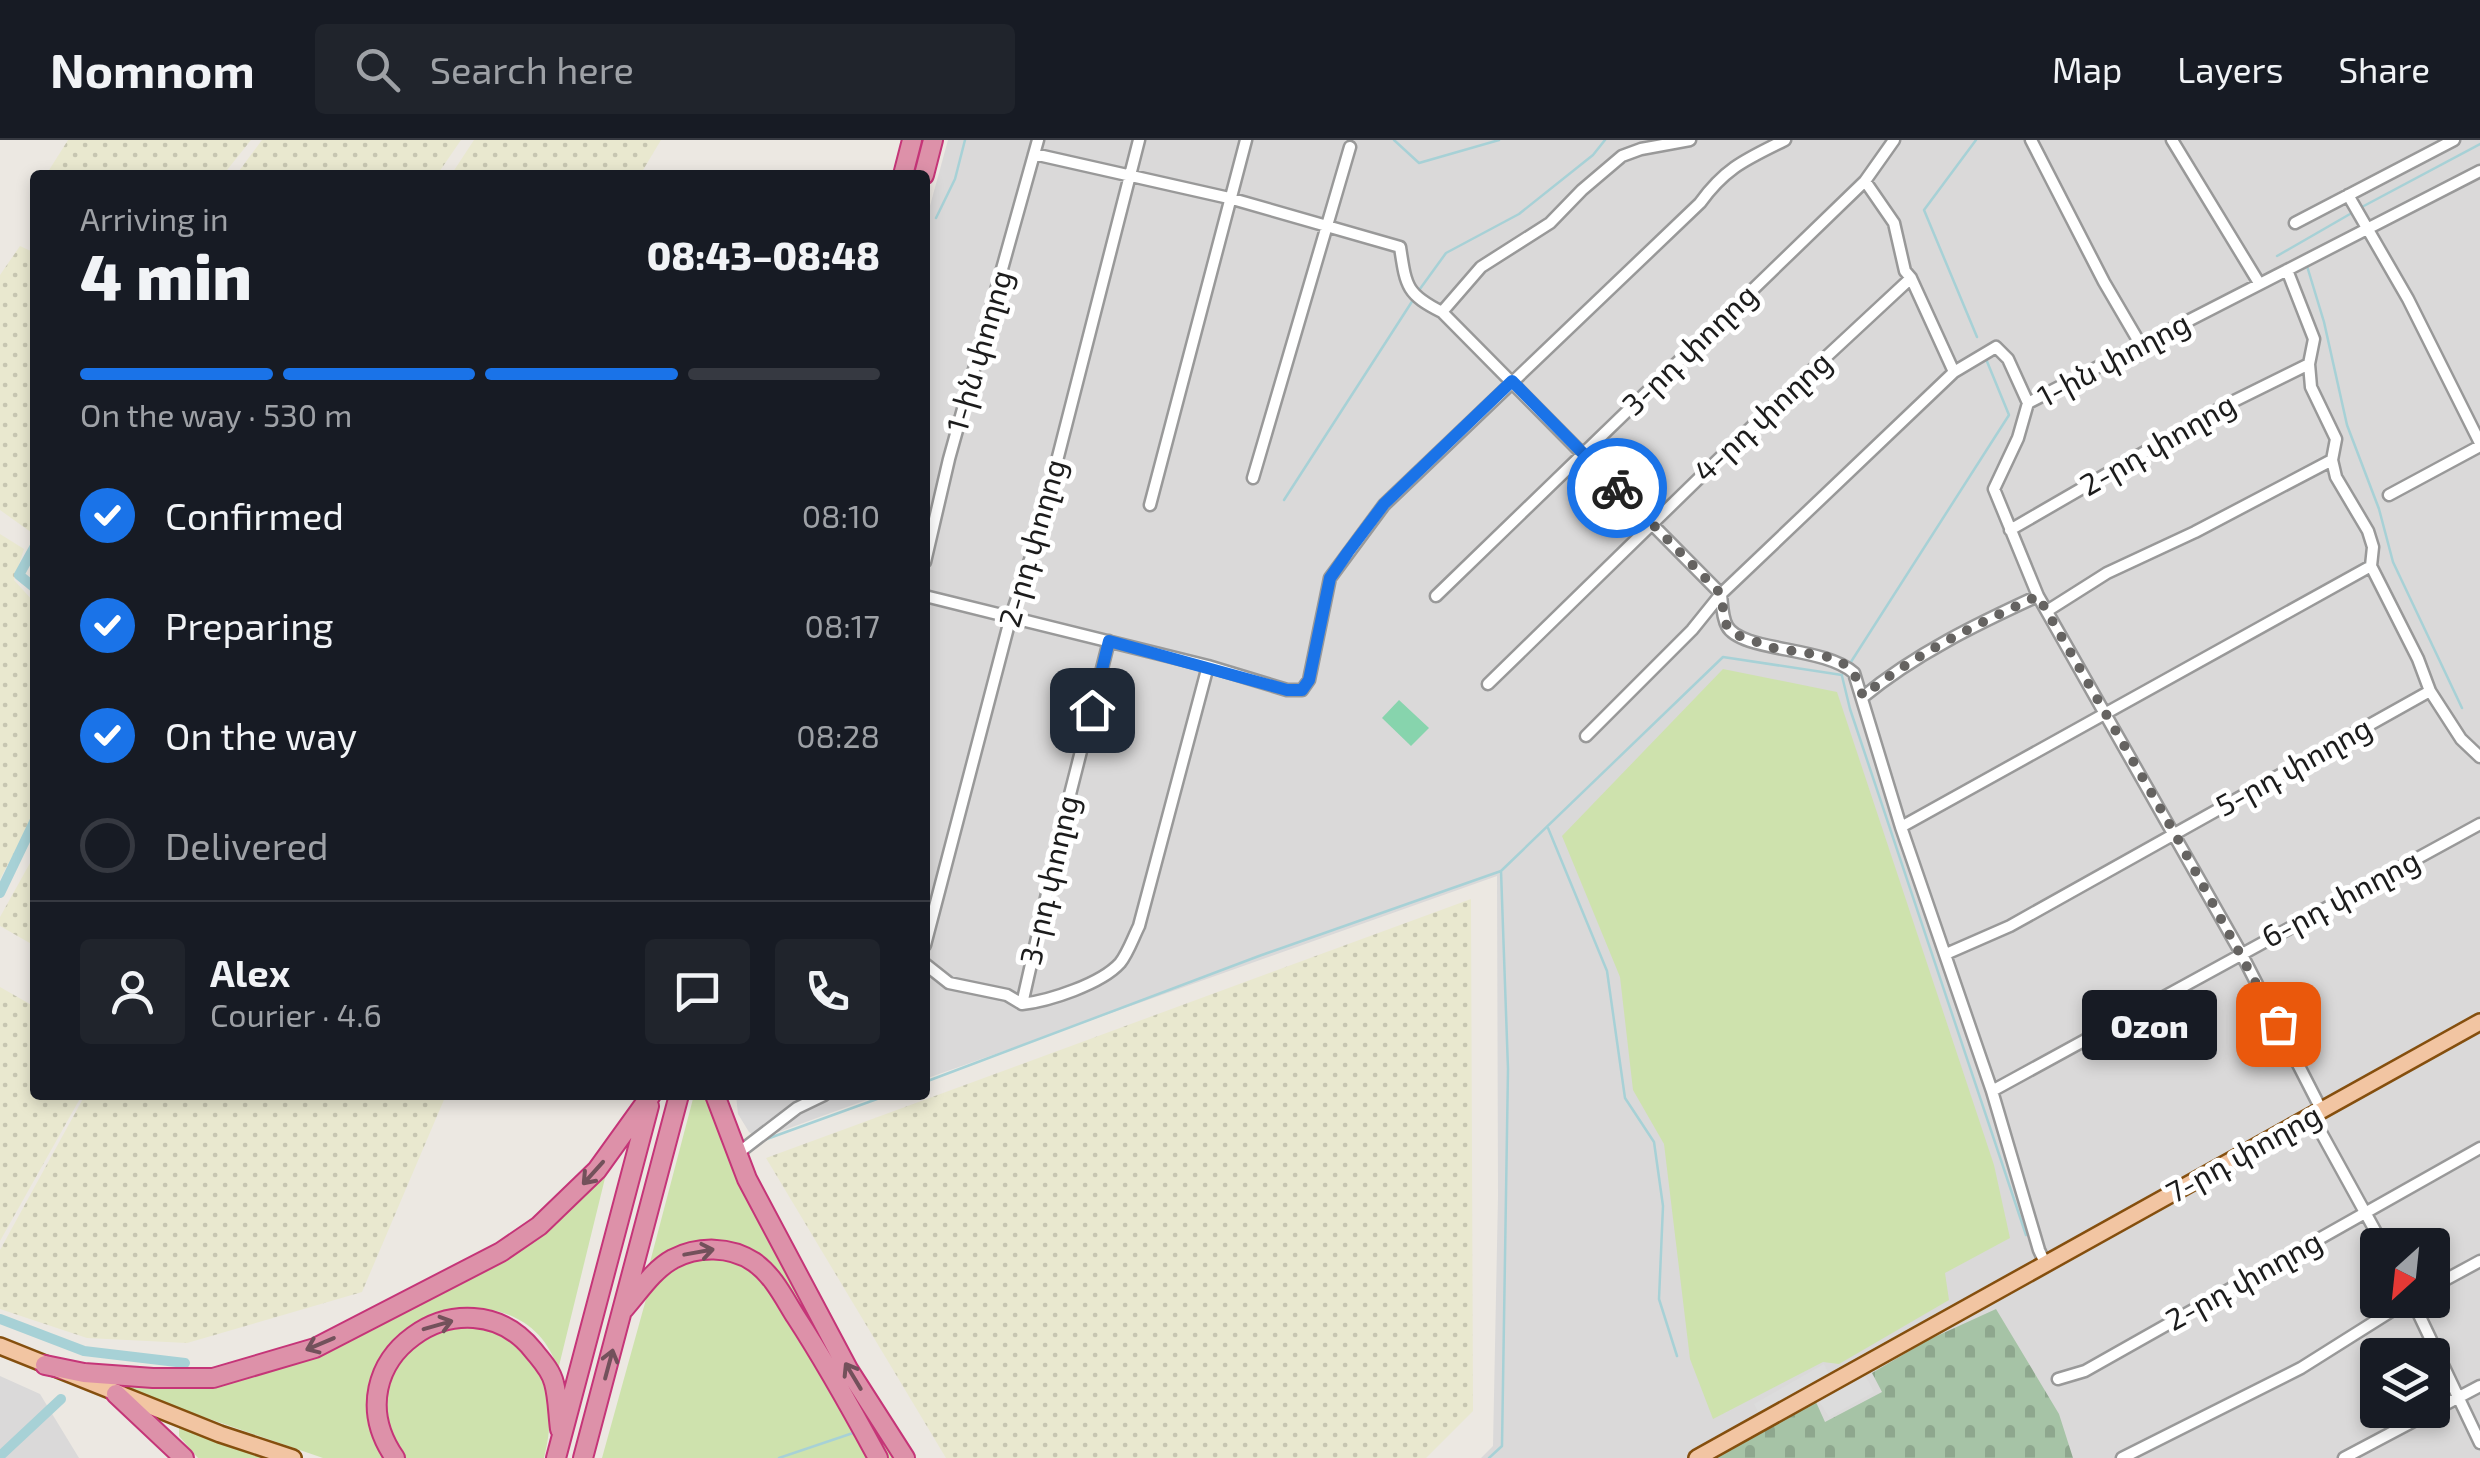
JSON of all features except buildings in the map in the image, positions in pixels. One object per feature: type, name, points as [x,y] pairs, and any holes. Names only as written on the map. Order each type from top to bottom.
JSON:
[{"type":"highway","points":[[904,170],[912,140]]},
{"type":"highway","points":[[925,170],[933,140]]},
{"type":"highway","points":[[45,1365],[84,1373],[213,1378],[314,1348],[500,1252],[538,1226],[597,1170],[647,1100]]},
{"type":"highway","points":[[556,1458],[650,1100]]},
{"type":"highway","points":[[583,1458],[678,1100]]},
{"type":"highway","points":[[716,1100],[747,1179],[848,1369],[905,1458]]},
{"type":"highway","points":[[624,1309],[659,1269],[693,1251],[713,1248],[754,1262],[772,1278],[878,1458]]},
{"type":"highway","points":[[396,1458],[384,1441],[376,1410],[380,1377],[387,1362],[408,1339],[445,1322],[481,1318],[509,1329],[527,1342],[554,1381],[562,1438]]},
{"type":"highway","points":[[116,1394],[184,1458]]},
{"type":"main road","name":"7-րդ փողոց","points":[[1697,1458],[2480,1022]]},
{"type":"main road","points":[[0,1346],[220,1434],[293,1458]]},
{"type":"street","name":"1-ին փողոց","points":[[930,541],[1038,140]]},
{"type":"street","name":"2-րդ փողոց","points":[[930,926],[1011,616],[1037,539],[1139,140]]},
{"type":"street","points":[[1150,505],[1246,140]]},
{"type":"street","points":[[1442,312],[1480,267],[1550,223],[1622,156],[1690,140]]},
{"type":"street","points":[[930,597],[1208,666],[1287,690],[1302,690],[1309,680],[1330,578],[1384,504],[1700,203],[1718,179],[1743,159],[1785,140]]},
{"type":"street","name":"3-րդ փողոց","points":[[1436,596],[1865,181],[1894,140]]},
{"type":"street","points":[[2031,140],[2104,282],[2142,346]]},
{"type":"street","points":[[2172,140],[2258,283]]},
{"type":"street","points":[[2295,223],[2454,140]]},
{"type":"street","points":[[1253,478],[1350,147]]},
{"type":"street","points":[[1034,154],[1312,219],[1325,227],[1400,248],[1408,288],[1419,300],[1442,312],[1721,594],[1725,623],[1734,634],[1774,648],[1825,656],[1854,673],[2046,1265]]},
{"type":"street","name":"1-ին փողոց","points":[[2374,1228],[2241,953],[2038,596],[1994,489],[2018,438],[2028,403],[2480,171]]},
{"type":"street","points":[[1865,181],[1894,223],[1905,270],[1954,372]]},
{"type":"street","points":[[2348,195],[2408,299],[2480,445],[2389,495]]},
{"type":"street","points":[[2287,270],[2314,340],[2309,364],[2311,386],[2336,438],[2332,460],[2336,478],[2368,530],[2373,547],[2370,566],[2418,659],[2430,691],[2461,739],[2480,757]]},
{"type":"street","name":"4-րդ փողոց","points":[[1488,684],[1912,278]]},
{"type":"street","points":[[1586,736],[1692,630],[1721,594],[1954,372],[1996,347],[2008,359],[2028,403]]},
{"type":"street","name":"2-րդ փողոց","points":[[2010,530],[2226,404],[2309,364]]},
{"type":"street","points":[[2047,611],[2107,572],[2196,532],[2332,460]]},
{"type":"street","points":[[1902,828],[2370,566]]},
{"type":"street","points":[[1863,696],[1975,625],[2038,596]]},
{"type":"street","name":"3-րդ փողոց","points":[[1022,1004],[1109,641]]},
{"type":"street","points":[[930,968],[949,984],[1006,995],[1022,1004],[1049,1000],[1110,971],[1122,961],[1139,926],[1208,666]]},
{"type":"street","name":"5-րդ փողոց","points":[[1946,954],[2010,926],[2430,691]]},
{"type":"street","name":"6-րդ փողոց","points":[[1992,1091],[2480,824]]},
{"type":"street","points":[[797,1108],[798,1100]]},
{"type":"street","points":[[737,1154],[797,1108],[814,1100]]},
{"type":"street","name":"2-րդ փողոց","points":[[2058,1379],[2085,1370],[2480,1148]]},
{"type":"street","points":[[2450,1277],[2480,1261]]},
{"type":"street","points":[[2122,1458],[2301,1368],[2382,1318]]},
{"type":"street","points":[[2420,1318],[2461,1396],[2480,1443]]},
{"type":"street","points":[[2344,1458],[2480,1386]]},
{"type":"shaded area","points":[[948,140],[2480,140],[2480,1458],[1481,1458],[1493,1446],[1498,1196],[1497,876],[930,1077],[930,206]]},
{"type":"shaded area","points":[[737,1100],[866,1100],[759,1139],[749,1132],[738,1114]]},
{"type":"shaded area","points":[[1824,1364],[1829,1375],[1759,1414],[1754,1404]]},
{"type":"shaded area","points":[[1865,1375],[1874,1392],[1829,1417],[1819,1401]]},
{"type":"shaded area","points":[[0,1376],[40,1394],[79,1458],[0,1458]]},
{"type":"green space","points":[[68,140],[251,140],[227,170],[49,170]]},
{"type":"green space","points":[[262,140],[461,140],[440,170],[240,170]]},
{"type":"green space","points":[[474,140],[661,140],[643,170],[454,170]]},
{"type":"green space","points":[[20,246],[30,251],[30,531],[0,510],[0,275]]},
{"type":"green space","points":[[0,534],[24,549],[14,580],[30,598],[30,823],[0,879]]},
{"type":"green space","points":[[1723,669],[1837,692],[1994,1165],[2010,1238],[1945,1273],[1949,1300],[1839,1364],[1823,1362],[1713,1419],[1690,1359],[1664,1144],[1633,1090],[1620,977],[1562,836]]},
{"type":"green space","points":[[1399,700],[1429,728],[1411,746],[1382,718]]},
{"type":"green space","points":[[30,863],[30,943],[0,926],[0,917]]},
{"type":"green space","points":[[1471,899],[1473,1411],[1426,1458],[946,1458],[766,1158]]},
{"type":"green space","points":[[0,987],[30,1004],[30,1100],[79,1100],[0,1241]]},
{"type":"green space","points":[[82,1100],[444,1100],[362,1292],[187,1343],[87,1338],[0,1309],[0,1250]]},
{"type":"green space","points":[[693,1100],[714,1100],[905,1458],[889,1458],[826,1341],[784,1282],[762,1260],[738,1244],[698,1242],[680,1245],[649,1266]]},
{"type":"green space","points":[[607,1170],[558,1370],[538,1334],[506,1314],[469,1308],[431,1316],[398,1336],[376,1367],[370,1408],[386,1458],[323,1458],[117,1387],[211,1386],[283,1367],[381,1325],[565,1216]]},
{"type":"green space","points":[[729,1257],[753,1274],[794,1319],[872,1458],[602,1458],[648,1292],[666,1274],[684,1264]]},
{"type":"green space","points":[[1996,1309],[2059,1414],[2073,1458],[1710,1458],[1816,1402],[1825,1422],[1882,1392],[1872,1373],[1928,1340]]},
{"type":"green space","points":[[448,1327],[488,1328],[509,1337],[537,1363],[549,1398],[544,1458],[402,1458],[388,1435],[382,1398],[400,1357],[413,1342]]},
{"type":"green space","points":[[179,1428],[266,1458],[198,1458],[179,1436]]},
{"type":"waterway","points":[[936,218],[955,179],[965,140]]},
{"type":"waterway","points":[[1394,140],[1419,163],[1499,140]]},
{"type":"waterway","points":[[1417,293],[1446,253],[1519,214],[1593,155],[1605,140]]},
{"type":"waterway","points":[[1976,140],[1924,210],[1977,337]]},
{"type":"waterway","points":[[2360,208],[2480,144]]},
{"type":"waterway","points":[[2277,256],[2350,214]]},
{"type":"waterway","points":[[2307,266],[2347,425],[2379,509],[2393,562],[2462,708]]},
{"type":"waterway","points":[[1284,500],[1413,300]]},
{"type":"waterway","points":[[1849,665],[2009,415],[1986,359]]},
{"type":"waterway","points":[[30,555],[19,575],[30,584]]},
{"type":"waterway","points":[[1489,1458],[1502,1446],[1508,1069],[1501,871],[1723,657],[1842,675]]},
{"type":"waterway","points":[[1842,676],[2026,1235]]},
{"type":"waterway","points":[[1548,828],[1607,971],[1625,1098],[1654,1142],[1663,1206],[1659,1299],[1677,1356]]},
{"type":"waterway","points":[[0,893],[30,830]]},
{"type":"waterway","points":[[930,1080],[1259,956],[1501,871]]},
{"type":"waterway","points":[[764,1140],[874,1100]]},
{"type":"waterway","points":[[0,1319],[84,1351],[185,1363]]},
{"type":"waterway","points":[[0,1456],[61,1399]]},
{"type":"waterway","points":[[779,1458],[853,1433]]},
{"type":"way so far","points":[[1617,488],[1721,594],[1725,623],[1734,634],[1844,664],[1854,673],[1863,696],[1975,625],[2038,596],[2107,712],[2278,1024]]},
{"type":"place","name":"Ozon","points":[[2278,1024]]},
{"type":"route","points":[[1092,710],[1109,641],[1287,690],[1302,690],[1309,680],[1330,578],[1384,504],[1512,381],[1617,488]]}]
